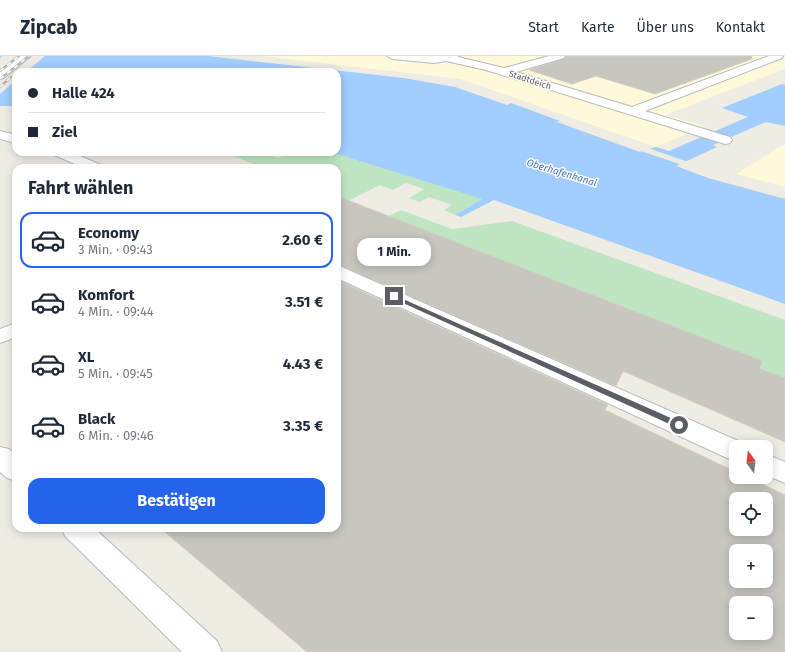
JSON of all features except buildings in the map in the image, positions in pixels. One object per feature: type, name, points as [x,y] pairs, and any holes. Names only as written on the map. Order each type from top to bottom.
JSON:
[{"type":"street","points":[[0,76],[26,56]]},
{"type":"street","name":"Stadtdeich","points":[[392,56],[429,60],[450,57],[725,140]]},
{"type":"street","points":[[503,72],[560,56]]},
{"type":"street","points":[[632,112],[778,56]]},
{"type":"street","points":[[0,135],[12,138]]},
{"type":"street","points":[[55,156],[82,164]]},
{"type":"street","points":[[341,273],[729,448]]},
{"type":"street","points":[[0,337],[12,331]]},
{"type":"street","points":[[0,456],[12,467]]},
{"type":"street","points":[[773,467],[785,473]]},
{"type":"street","points":[[79,532],[205,652]]},
{"type":"shaded area","points":[[261,56],[785,56],[785,69],[665,115],[705,126],[656,147],[460,79]]},
{"type":"shaded area","points":[[785,145],[785,187],[736,174],[779,147]]},
{"type":"green space","points":[[341,155],[483,199],[455,215],[444,210],[452,205],[429,197],[420,202],[409,198],[424,189],[406,183],[393,190],[380,185],[348,201],[341,198],[341,164],[254,164],[233,156],[273,156],[278,158],[283,156]]},
{"type":"green space","points":[[401,210],[452,229],[512,221],[785,320],[785,378],[389,216]]},
{"type":"water","points":[[0,56],[208,56],[315,68],[12,68],[12,106],[0,106]]},
{"type":"water","name":"Oberhafenkanal","points":[[341,71],[404,78],[455,87],[507,105],[511,103],[560,121],[557,122],[640,152],[656,147],[669,151],[748,117],[722,108],[782,84],[785,85],[785,126],[766,122],[713,145],[717,147],[676,166],[708,178],[785,199],[785,304],[494,200],[461,217],[455,215],[482,199],[341,155]]},
{"type":"pier","points":[[2,56],[45,56],[31,68],[12,68],[12,84],[0,94],[0,58]]},
{"type":"pier","points":[[648,148],[688,162],[682,165],[641,151]]},
{"type":"railway","points":[[0,71],[19,56]]},
{"type":"railway","points":[[14,68],[29,56]]},
{"type":"railway","points":[[0,79],[12,69]]},
{"type":"railway","points":[[0,87],[11,77]]},
{"type":"route","points":[[394,296],[679,425]]}]
